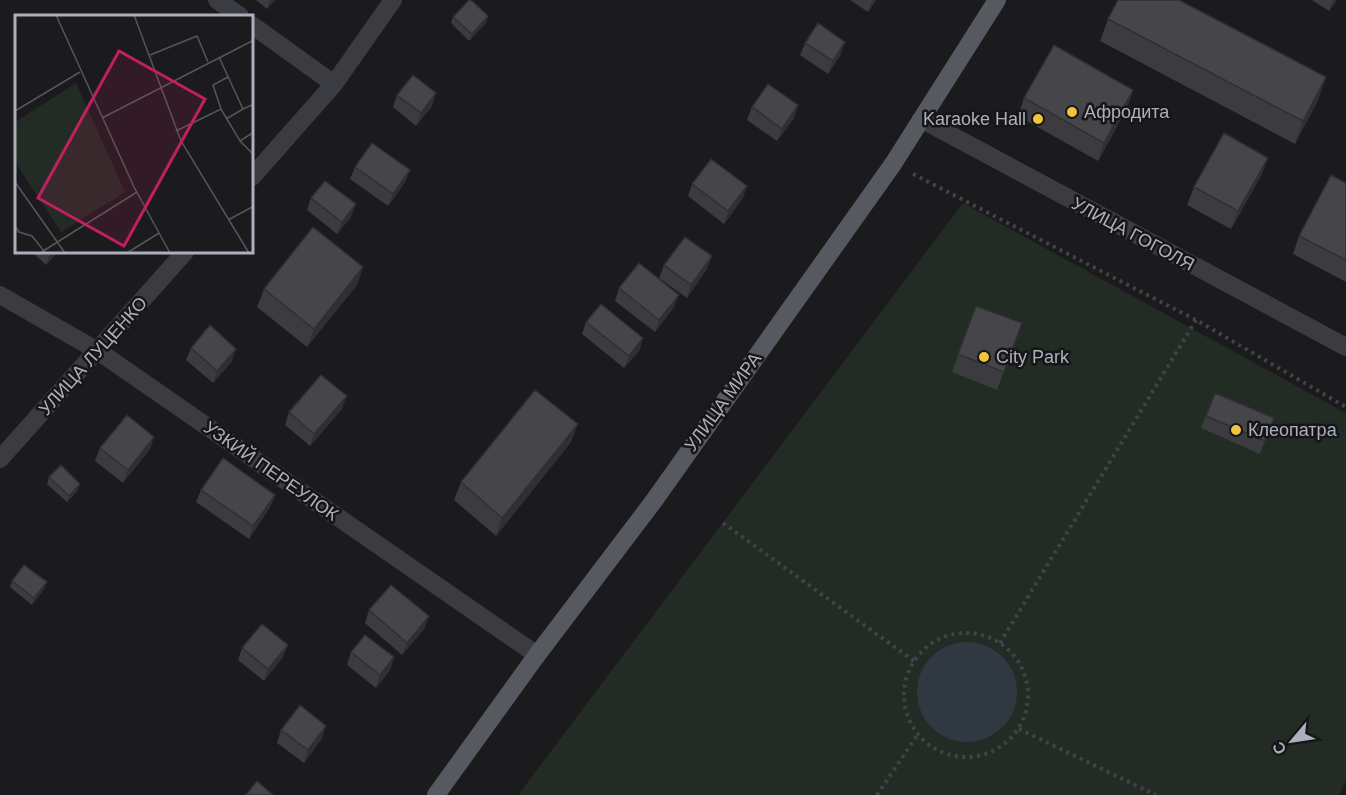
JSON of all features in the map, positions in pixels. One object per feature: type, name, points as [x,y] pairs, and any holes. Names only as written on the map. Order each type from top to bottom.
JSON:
[{"type":"main road","name":"УЛИЦА МИРА","points":[[436,795],[653,502],[893,164],[997,0]]},
{"type":"street","points":[[217,0],[239,15]]},
{"type":"street","points":[[254,175],[334,84],[393,0]]},
{"type":"street","points":[[254,26],[334,84]]},
{"type":"street","name":"УЛИЦА ГОГОЛЯ","points":[[921,119],[1346,347]]},
{"type":"street","name":"УЛИЦА ЛУЦЕНКО","points":[[0,459],[183,254]]},
{"type":"street","name":"УЗКИЙ ПЕРЕУЛОК","points":[[0,296],[98,351],[537,656]]},
{"type":"path","points":[[893,164],[1196,320],[1346,407]]},
{"type":"path","points":[[1000,643],[1196,320]]},
{"type":"path","points":[[723,523],[914,661]]},
{"type":"path","points":[[963,632],[982,634],[1000,643],[1015,656],[1025,672],[1029,692],[1027,711],[1019,729],[1006,744],[989,753],[970,757],[950,755],[933,747],[918,734],[908,717],[904,698],[906,678],[914,661],[927,646],[944,636],[963,632]]},
{"type":"path","points":[[1019,729],[1156,795]]},
{"type":"path","points":[[877,795],[918,734]]},
{"type":"shaded area","points":[[963,203],[1346,413],[1346,781],[1339,795],[518,795]]},
{"type":"shaded area","points":[[967,642],[986,646],[1002,657],[1013,673],[1017,692],[1013,711],[1002,727],[986,738],[967,742],[948,738],[932,727],[921,711],[917,692],[921,673],[932,657],[948,646]]},
{"type":"building","points":[[469,0],[488,16],[472,34],[453,17]]},
{"type":"building","points":[[1118,0],[1179,0],[1326,77],[1303,121],[1108,19]]},
{"type":"building","points":[[818,23],[845,42],[833,61],[805,43]]},
{"type":"building","name":"Афродита","points":[[1054,45],[1133,90],[1104,143],[1024,98]]},
{"type":"building","points":[[413,75],[436,93],[421,113],[397,95]]},
{"type":"building","points":[[768,84],[798,105],[782,129],[752,107]]},
{"type":"building","points":[[1224,133],[1268,158],[1238,211],[1194,187]]},
{"type":"building","points":[[372,143],[410,170],[393,194],[355,167]]},
{"type":"building","points":[[711,159],[747,186],[728,211],[692,184]]},
{"type":"building","points":[[1331,175],[1346,183],[1346,260],[1299,236]]},
{"type":"building","points":[[325,181],[356,204],[342,222],[311,198]]},
{"type":"building","points":[[313,227],[363,267],[314,329],[264,289]]},
{"type":"building","points":[[685,237],[712,256],[691,285],[664,265]]},
{"type":"building","points":[[639,263],[679,295],[659,320],[619,288]]},
{"type":"building","points":[[601,304],[643,338],[629,356],[586,322]]},
{"type":"building","name":"City Park","points":[[976,306],[1022,323],[1004,372],[958,354]]},
{"type":"building","points":[[210,325],[236,349],[217,371],[191,348]]},
{"type":"building","points":[[321,375],[347,396],[314,434],[289,412]]},
{"type":"building","points":[[535,390],[578,424],[502,518],[461,482]]},
{"type":"building","points":[[1215,393],[1274,418],[1265,441],[1206,416]]},
{"type":"building","points":[[127,415],[154,437],[128,470],[100,448]]},
{"type":"building","points":[[223,458],[275,495],[253,526],[201,490]]},
{"type":"building","points":[[61,465],[80,484],[69,496],[49,477]]},
{"type":"building","points":[[24,565],[47,582],[34,598],[12,581]]},
{"type":"building","points":[[391,585],[429,616],[407,643],[369,610]]},
{"type":"building","points":[[262,624],[288,645],[268,669],[242,648]]},
{"type":"building","points":[[365,635],[394,657],[380,675],[351,652]]},
{"type":"building","points":[[300,705],[326,726],[308,750],[281,730]]},
{"type":"building","points":[[257,781],[273,795],[246,795]]},
{"type":"place","name":"Афродита","points":[[1072,112]]},
{"type":"place","name":"Karaoke Hall","points":[[1038,119]]},
{"type":"place","name":"City Park","points":[[984,357]]},
{"type":"place","name":"Клеопатра","points":[[1236,430]]}]
